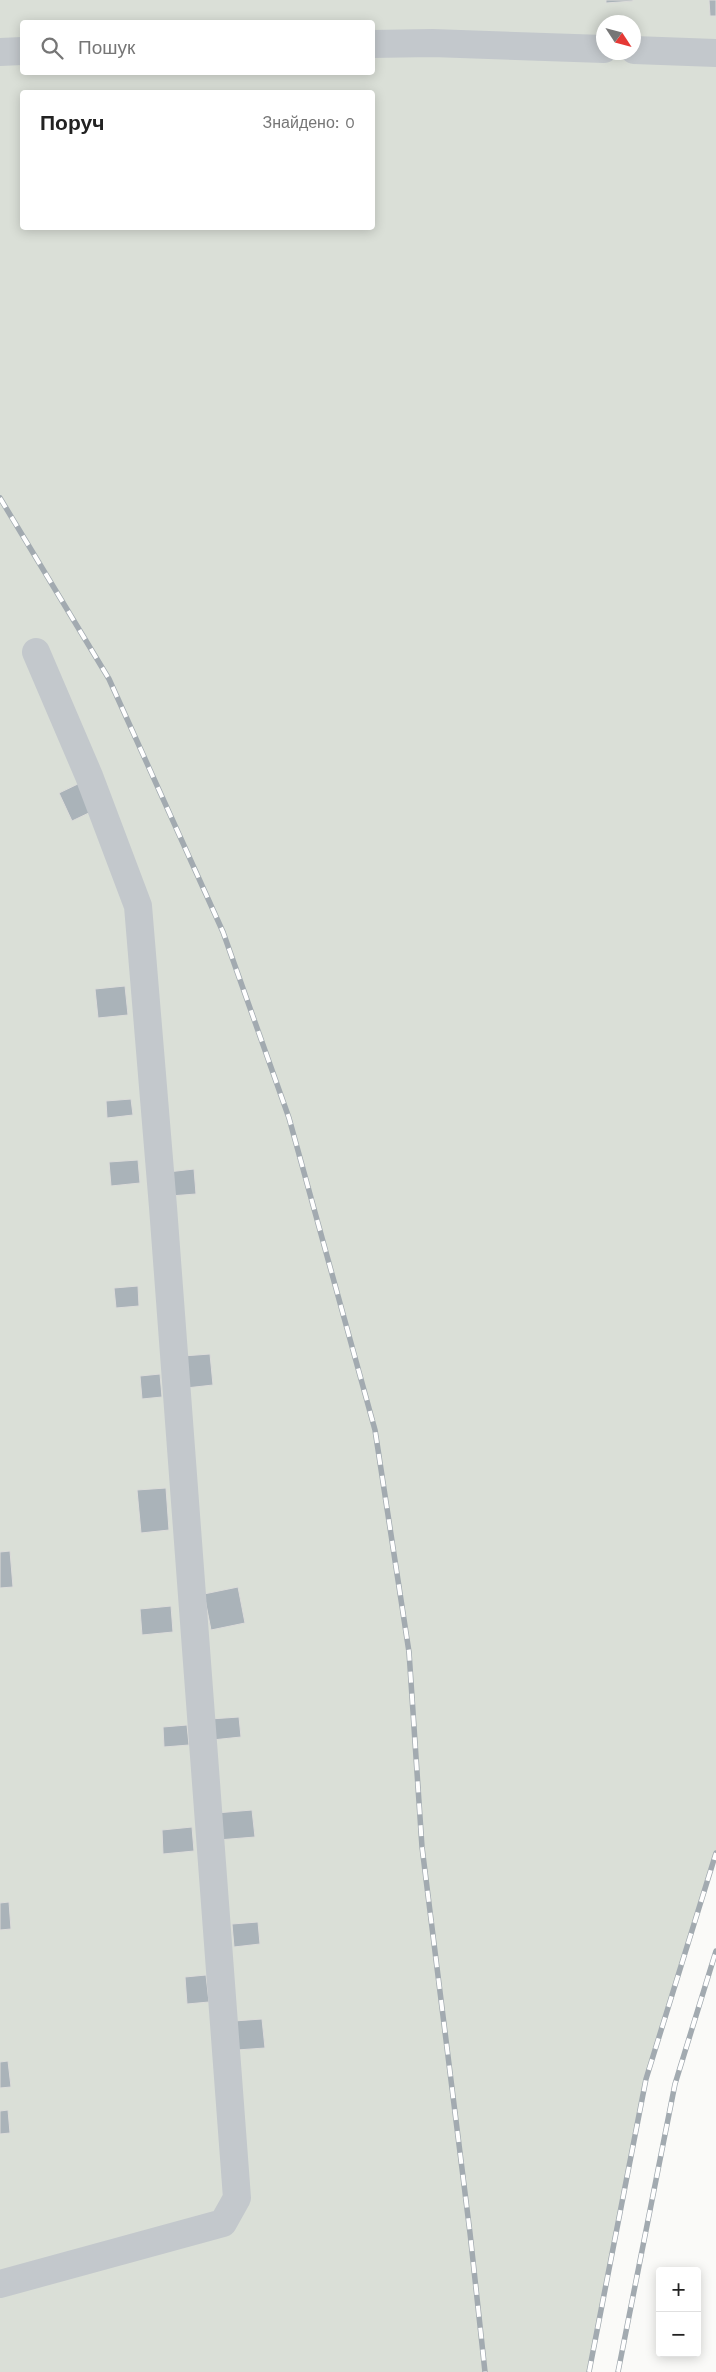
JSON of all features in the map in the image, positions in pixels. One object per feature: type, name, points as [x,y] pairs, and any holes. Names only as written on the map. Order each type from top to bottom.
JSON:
[{"type":"street","points":[[375,44],[432,43],[596,49]]},
{"type":"street","points":[[641,50],[716,53]]},
{"type":"street","points":[[0,52],[20,51]]},
{"type":"street","points":[[0,2284],[223,2223],[238,2198],[163,1207],[138,906],[89,776],[36,652]]},
{"type":"shaded area","points":[[0,0],[716,0],[716,1853],[646,2079],[589,2372],[0,2372]]},
{"type":"building","points":[[606,0],[633,0],[633,1],[606,3]]},
{"type":"building","points":[[709,0],[716,0],[716,16],[710,16]]},
{"type":"building","points":[[82,782],[95,810],[72,821],[59,793]]},
{"type":"building","points":[[125,986],[128,1015],[98,1018],[95,989]]},
{"type":"building","points":[[131,1099],[133,1115],[107,1118],[106,1101]]},
{"type":"building","points":[[138,1160],[140,1183],[111,1186],[109,1162]]},
{"type":"building","points":[[194,1169],[196,1194],[170,1196],[168,1172]]},
{"type":"building","points":[[138,1286],[139,1306],[116,1308],[114,1288]]},
{"type":"building","points":[[210,1354],[213,1385],[186,1388],[183,1356]]},
{"type":"building","points":[[160,1374],[162,1397],[142,1399],[140,1376]]},
{"type":"building","points":[[166,1488],[169,1530],[141,1533],[137,1490]]},
{"type":"building","points":[[10,1551],[13,1587],[0,1588],[0,1552]]},
{"type":"building","points":[[238,1587],[245,1623],[211,1630],[204,1594]]},
{"type":"building","points":[[171,1606],[173,1632],[142,1635],[140,1609]]},
{"type":"building","points":[[239,1717],[241,1737],[212,1740],[210,1719]]},
{"type":"building","points":[[187,1725],[189,1745],[164,1747],[163,1727]]},
{"type":"building","points":[[252,1810],[255,1837],[218,1840],[216,1813]]},
{"type":"building","points":[[192,1827],[194,1851],[163,1854],[162,1830]]},
{"type":"building","points":[[9,1902],[11,1929],[0,1930],[0,1903]]},
{"type":"building","points":[[258,1922],[260,1944],[234,1947],[232,1924]]},
{"type":"building","points":[[206,1975],[209,2002],[187,2004],[185,1977]]},
{"type":"building","points":[[262,2019],[265,2048],[237,2050],[234,2021]]},
{"type":"building","points":[[8,2061],[11,2087],[0,2088],[0,2062]]},
{"type":"building","points":[[8,2110],[10,2133],[0,2134],[0,2111]]},
{"type":"railway","points":[[0,498],[109,679],[223,932],[289,1118],[375,1430],[409,1652],[422,1847],[470,2233],[485,2372]]},
{"type":"railway","points":[[589,2372],[646,2079],[716,1853]]},
{"type":"railway","points":[[618,2372],[675,2084],[716,1951]]}]
